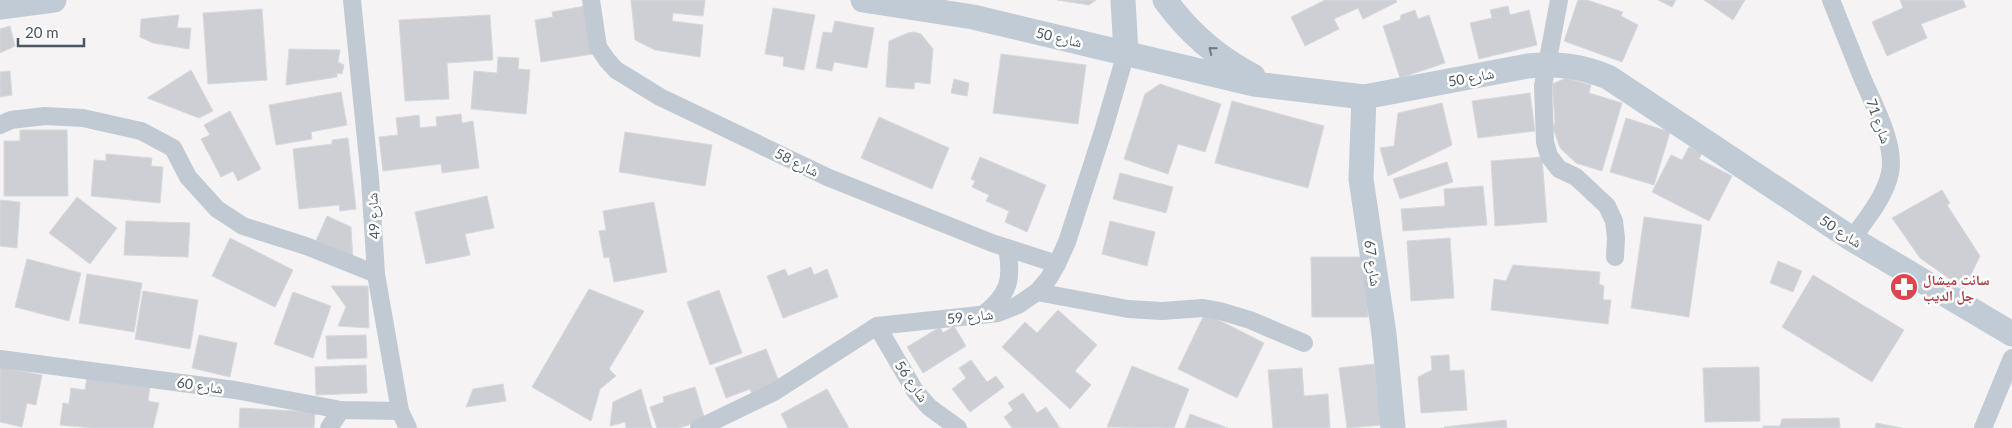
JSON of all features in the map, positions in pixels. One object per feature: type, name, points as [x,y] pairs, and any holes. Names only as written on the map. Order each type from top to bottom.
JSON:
[{"type":"street","points":[[0,6],[54,0]]},
{"type":"street","name":"شارع 49","points":[[352,0],[370,179],[376,274],[400,411],[408,428]]},
{"type":"street","name":"شارع 58","points":[[592,0],[598,47],[607,60],[616,70],[660,97],[827,177],[1006,248],[1057,264]]},
{"type":"street","name":"شارع 50","points":[[863,0],[974,17],[1254,84],[1364,97],[1528,66],[1546,64],[1589,69],[1608,77],[1852,239],[2012,334]]},
{"type":"street","points":[[1124,0],[1126,53]]},
{"type":"street","points":[[1165,0],[1190,30],[1220,56],[1251,75],[1285,88]]},
{"type":"street","points":[[1559,0],[1543,86],[1545,142],[1548,156],[1559,169],[1576,177],[1607,206],[1614,222],[1616,238],[1615,257]]},
{"type":"street","name":"شارع 71","points":[[1831,0],[1879,118],[1891,162],[1888,178],[1881,194],[1852,239]]},
{"type":"street","name":"شارع 59","points":[[699,428],[774,392],[877,326],[998,314],[1018,305],[1037,292],[1049,278],[1067,242],[1126,53]]},
{"type":"street","name":"شارع 67","points":[[1364,97],[1361,179],[1384,334],[1393,428]]},
{"type":"street","points":[[0,125],[11,120],[45,116],[83,118],[140,131],[173,148],[188,177],[217,209],[243,226],[306,246],[376,274]]},
{"type":"street","points":[[982,316],[1001,298],[1007,288],[1010,274],[1006,248]]},
{"type":"street","points":[[1037,292],[1128,309],[1162,311],[1203,308],[1220,311],[1250,320],[1304,342]]},
{"type":"street","name":"شارع 56","points":[[877,326],[915,391],[929,407],[958,428]]},
{"type":"street","points":[[1983,428],[2012,358]]},
{"type":"street","name":"شارع 60","points":[[0,359],[235,390],[341,410],[400,411]]},
{"type":"street","points":[[329,428],[341,410]]},
{"type":"building","points":[[631,0],[705,0],[703,16],[673,13],[672,21],[703,25],[700,57],[655,50],[635,40]]},
{"type":"building","points":[[1057,0],[1096,0],[1089,5]]},
{"type":"building","points":[[1325,0],[1396,0],[1397,2],[1363,19],[1358,8],[1334,19],[1339,29],[1305,46],[1291,17]]},
{"type":"building","points":[[1578,0],[1587,0],[1623,12],[1621,16],[1638,25],[1622,62],[1564,41]]},
{"type":"building","points":[[1658,0],[1676,0],[1672,7]]},
{"type":"building","points":[[1704,0],[1745,0],[1733,20]]},
{"type":"building","points":[[1900,0],[1963,0],[1966,7],[1921,24],[1927,38],[1887,56],[1872,22],[1903,8]]},
{"type":"building","points":[[585,6],[593,54],[541,62],[535,20],[553,17],[552,12]]},
{"type":"building","points":[[1508,6],[1510,15],[1529,10],[1537,45],[1479,59],[1470,23],[1492,18],[1490,10]]},
{"type":"building","points":[[773,8],[815,15],[804,70],[783,66],[784,57],[765,54]]},
{"type":"building","points":[[262,9],[267,80],[208,84],[203,13]]},
{"type":"building","points":[[1415,10],[1418,19],[1429,15],[1445,63],[1400,78],[1383,26],[1400,20],[1401,15]]},
{"type":"building","points":[[179,15],[177,28],[191,28],[189,49],[153,43],[140,37],[141,19]]},
{"type":"building","points":[[490,15],[493,60],[447,63],[449,99],[405,101],[399,20]]},
{"type":"building","points":[[835,21],[874,28],[867,68],[834,62],[832,71],[816,68],[823,32],[832,33]]},
{"type":"building","points":[[10,26],[15,46],[0,53],[0,29]]},
{"type":"building","points":[[914,32],[921,34],[933,49],[930,84],[915,82],[914,89],[886,87],[889,41]]},
{"type":"building","points":[[289,49],[340,50],[338,62],[344,65],[342,74],[337,73],[337,77],[286,85]]},
{"type":"building","points":[[1001,54],[1086,65],[1078,124],[993,113]]},
{"type":"building","points":[[498,57],[519,58],[518,69],[530,70],[526,114],[471,109],[474,71],[497,73]]},
{"type":"building","points":[[191,70],[213,111],[199,118],[147,98]]},
{"type":"building","points":[[10,71],[12,95],[0,97],[0,72]]},
{"type":"building","points":[[1566,78],[1591,85],[1589,93],[1622,103],[1602,171],[1576,163],[1560,148],[1553,128],[1555,122],[1552,84]]},
{"type":"building","points":[[954,79],[969,83],[967,96],[951,93]]},
{"type":"building","points":[[1160,84],[1221,104],[1205,152],[1178,144],[1168,174],[1124,159],[1145,94]]},
{"type":"building","points":[[341,92],[347,125],[311,132],[312,139],[276,145],[269,105]]},
{"type":"building","points":[[1530,93],[1535,131],[1478,138],[1472,101]]},
{"type":"building","points":[[1232,101],[1324,126],[1308,188],[1215,163]]},
{"type":"building","points":[[1442,103],[1452,145],[1388,176],[1380,148],[1394,146],[1398,113]]},
{"type":"building","points":[[230,111],[261,169],[238,181],[233,171],[221,177],[201,139],[210,135],[204,125]]},
{"type":"building","points":[[461,114],[462,123],[473,121],[479,168],[442,173],[441,164],[383,171],[379,137],[398,135],[396,118],[419,115],[420,128],[437,126],[436,117]]},
{"type":"building","points":[[879,117],[949,148],[932,189],[861,158]]},
{"type":"building","points":[[1626,118],[1670,132],[1654,185],[1610,172]]},
{"type":"building","points":[[20,130],[67,130],[68,196],[4,196],[4,141],[20,141]]},
{"type":"building","points":[[625,132],[712,145],[705,186],[619,172]]},
{"type":"building","points":[[348,138],[356,209],[340,211],[339,205],[299,209],[293,149],[332,144],[332,140]]},
{"type":"building","points":[[1689,147],[1702,153],[1699,159],[1732,176],[1709,221],[1652,192],[1671,155],[1682,160]]},
{"type":"building","points":[[106,154],[152,158],[151,166],[163,167],[160,203],[91,196],[94,160],[106,161]]},
{"type":"building","points":[[980,157],[1046,185],[1027,232],[1005,222],[1009,211],[986,201],[989,195],[972,187],[975,181],[971,179]]},
{"type":"building","points":[[1542,157],[1547,222],[1495,226],[1491,161]]},
{"type":"building","points":[[1447,162],[1453,182],[1400,199],[1393,179]]},
{"type":"building","points":[[1120,173],[1173,187],[1166,213],[1113,199]]},
{"type":"building","points":[[1483,186],[1487,225],[1403,231],[1401,209],[1445,206],[1444,189]]},
{"type":"building","points":[[1942,190],[1950,203],[1947,205],[1980,256],[1964,289],[1920,258],[1892,218]]},
{"type":"building","points":[[487,196],[494,228],[465,234],[470,255],[426,264],[415,212]]},
{"type":"building","points":[[77,197],[117,228],[90,264],[49,233]]},
{"type":"building","points":[[0,200],[20,202],[17,248],[0,246]]},
{"type":"building","points":[[654,202],[667,272],[614,282],[609,257],[604,258],[599,231],[606,230],[603,211]]},
{"type":"building","points":[[327,216],[351,227],[353,262],[314,245]]},
{"type":"building","points":[[1644,217],[1702,225],[1689,317],[1631,308]]},
{"type":"building","points":[[126,221],[190,223],[188,257],[124,255]]},
{"type":"building","points":[[1110,221],[1155,232],[1147,266],[1102,254]]},
{"type":"building","points":[[230,238],[293,270],[275,307],[212,276]]},
{"type":"building","points":[[1450,238],[1454,298],[1411,301],[1407,241]]},
{"type":"building","points":[[1311,257],[1367,257],[1368,317],[1312,317]]},
{"type":"building","points":[[27,259],[81,273],[69,321],[15,307]]},
{"type":"building","points":[[1778,261],[1802,271],[1793,292],[1770,283]]},
{"type":"building","points":[[1513,265],[1600,272],[1599,284],[1604,286],[1603,300],[1611,300],[1608,324],[1491,310],[1494,279],[1506,281]]},
{"type":"building","points":[[811,267],[814,275],[827,269],[838,297],[783,318],[767,276],[785,269],[788,276]]},
{"type":"building","points":[[87,274],[142,283],[134,332],[79,323]]},
{"type":"building","points":[[1813,275],[1904,330],[1872,382],[1782,327]]},
{"type":"building","points":[[331,286],[368,286],[369,328],[338,326],[346,307]]},
{"type":"building","points":[[589,289],[644,311],[609,369],[616,376],[600,389],[591,421],[532,387]]},
{"type":"building","points":[[719,290],[742,353],[710,365],[687,302]]},
{"type":"building","points":[[143,291],[198,300],[190,349],[135,339]]},
{"type":"building","points":[[293,292],[331,306],[313,358],[274,344]]},
{"type":"building","points":[[1058,310],[1097,345],[1075,371],[1091,385],[1070,409],[1002,347],[1025,322],[1037,333]]},
{"type":"building","points":[[1205,313],[1264,343],[1237,398],[1178,369]]},
{"type":"building","points":[[954,326],[966,346],[923,373],[907,347],[940,327],[943,333]]},
{"type":"building","points":[[199,335],[237,343],[230,377],[192,368]]},
{"type":"building","points":[[366,335],[367,358],[327,359],[326,336]]},
{"type":"building","points":[[766,349],[780,384],[752,395],[750,389],[726,398],[715,368]]},
{"type":"building","points":[[1449,355],[1450,371],[1464,370],[1467,410],[1421,413],[1418,377],[1432,370],[1431,356]]},
{"type":"building","points":[[971,360],[987,382],[996,376],[1004,387],[970,412],[952,389],[966,378],[959,368]]},
{"type":"building","points":[[1374,364],[1382,425],[1347,428],[1339,368]]},
{"type":"building","points":[[366,365],[367,393],[316,395],[315,367]]},
{"type":"building","points":[[1132,366],[1189,389],[1174,428],[1107,427]]},
{"type":"building","points":[[0,367],[42,375],[36,405],[27,403],[22,427],[0,422]]},
{"type":"building","points":[[1759,367],[1760,421],[1705,422],[1703,368]]},
{"type":"building","points":[[1302,368],[1304,396],[1328,394],[1330,428],[1273,428],[1268,370]]},
{"type":"building","points":[[87,377],[150,387],[148,401],[159,403],[153,428],[94,428],[60,425],[63,403],[69,404],[71,388],[85,390]]},
{"type":"building","points":[[503,384],[506,401],[466,407],[473,389]]},
{"type":"building","points":[[695,387],[705,420],[679,428],[657,428],[650,407],[664,402],[663,397]]},
{"type":"building","points":[[641,389],[652,428],[626,428],[625,422],[610,426],[613,402]]},
{"type":"building","points":[[827,389],[849,428],[788,428],[781,414]]},
{"type":"building","points":[[1023,393],[1037,413],[1046,407],[1060,428],[1012,428],[1004,417],[1013,410],[1008,403]]},
{"type":"building","points":[[240,408],[315,412],[314,428],[239,428]]},
{"type":"building","points":[[1190,414],[1228,428],[1185,428]]},
{"type":"building","points":[[1839,418],[1840,428],[1763,428],[1763,426],[1780,426],[1782,419]]},
{"type":"building","points":[[1506,420],[1507,428],[1444,427]]},
{"type":"building","points":[[1876,423],[1902,428],[1875,428]]},
{"type":"place","name":"سانت ميشال جل الديب","points":[[1904,287]]}]
